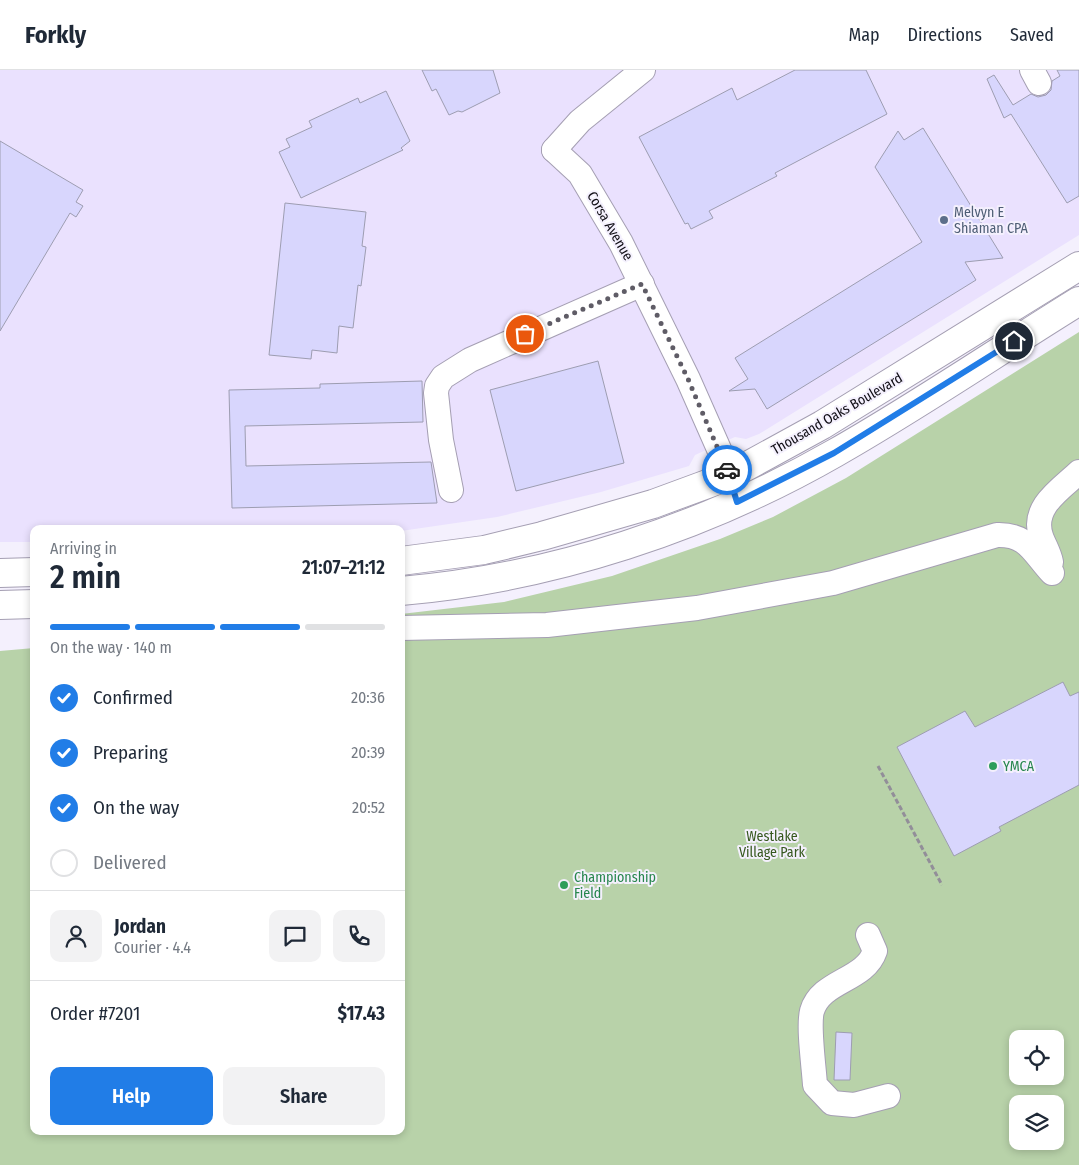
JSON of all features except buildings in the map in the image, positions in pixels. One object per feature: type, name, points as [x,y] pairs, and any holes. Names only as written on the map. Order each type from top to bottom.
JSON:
[{"type":"main road","name":"Thousand Oaks Boulevard","points":[[405,560],[484,550],[542,536],[644,507],[729,476],[838,415],[1079,266]]},
{"type":"main road","points":[[405,591],[434,588],[504,576],[562,563],[621,546],[737,502],[834,453],[1079,301]]},
{"type":"main road","points":[[0,573],[30,572]]},
{"type":"main road","points":[[0,605],[30,604]]},
{"type":"street","points":[[554,150],[571,110],[617,70]]},
{"type":"street","points":[[554,150],[580,121],[644,70]]},
{"type":"street","name":"Corsa Avenue","points":[[554,150],[580,174],[622,243],[688,379],[729,476],[737,502]]},
{"type":"street","points":[[451,490],[441,440],[436,393],[437,386],[443,377],[470,360],[508,341],[642,284]]},
{"type":"street","points":[[405,628],[547,625],[697,608],[833,583],[997,535],[1018,537],[1028,544],[1052,573],[1049,553],[1040,536],[1039,523],[1041,512],[1047,501],[1079,472]]},
{"type":"street","points":[[868,935],[875,951],[871,961],[822,994],[811,1013],[815,1085],[832,1103],[854,1105],[888,1096]]},
{"type":"path","points":[[878,766],[942,885]]},
{"type":"shaded area","points":[[0,70],[1079,70],[1079,235],[759,434],[746,439],[735,437],[695,455],[689,466],[601,492],[497,517],[405,530],[405,525],[30,525],[30,542],[0,542]]},
{"type":"green space","name":"Westlake Village Park","points":[[1079,332],[1079,1165],[0,1165],[0,651],[30,648],[30,1135],[405,1135],[405,614],[504,602],[612,576],[720,539],[773,517],[846,478]]},
{"type":"way so far","points":[[525,334],[642,284],[688,379],[727,470]]},
{"type":"place","name":"Melvyn E Shiaman CPA","points":[[944,220]]},
{"type":"place","name":"YMCA","points":[[993,766]]},
{"type":"place","name":"Championship Field","points":[[564,885]]},
{"type":"route","points":[[727,470],[737,502],[834,453],[1014,341]]}]
